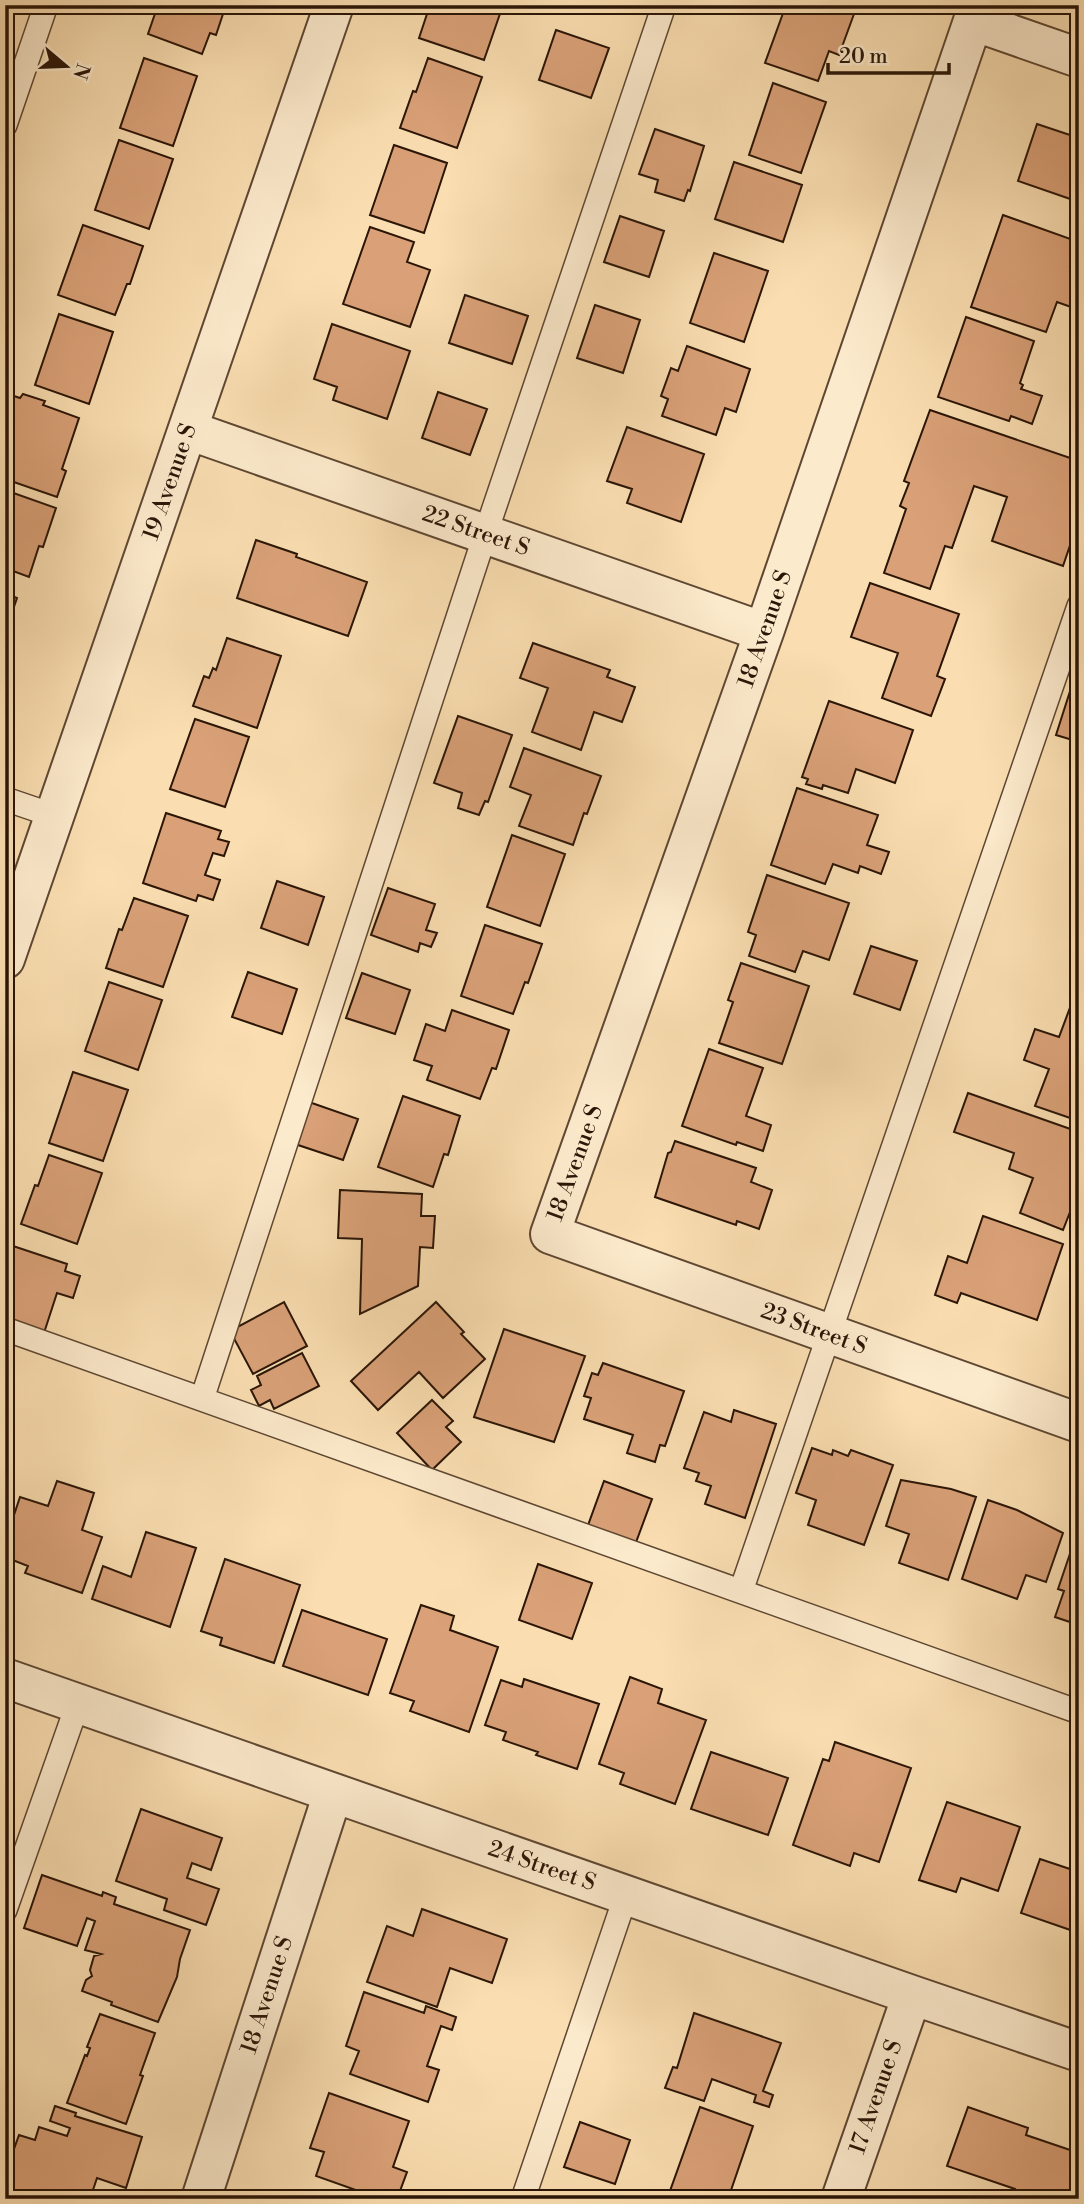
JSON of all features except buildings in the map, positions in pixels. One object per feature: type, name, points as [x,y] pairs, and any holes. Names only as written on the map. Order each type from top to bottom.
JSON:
[{"type":"street","name":"19 Avenue S","points":[[5,959],[334,5]]},
{"type":"street","name":"18 Avenue S","points":[[550,1234],[764,632],[973,21],[1079,58]]},
{"type":"street","name":"22 Street S","points":[[188,430],[764,632]]},
{"type":"street","name":"23 Street S","points":[[550,1234],[1079,1423]]},
{"type":"street","name":"24 Street S","points":[[5,1678],[1079,2052]]},
{"type":"street","name":"18 Avenue S","points":[[202,2198],[333,1793]]},
{"type":"street","name":"17 Avenue S","points":[[841,2199],[912,1995]]},
{"type":"lane","points":[[5,124],[46,5]]},
{"type":"lane","points":[[202,1399],[485,535],[664,5]]},
{"type":"lane","points":[[741,1591],[1079,606]]},
{"type":"lane","points":[[5,799],[55,816]]},
{"type":"lane","points":[[5,1329],[1079,1712]]},
{"type":"lane","points":[[5,1910],[78,1703]]},
{"type":"lane","points":[[523,2199],[626,1895]]}]
